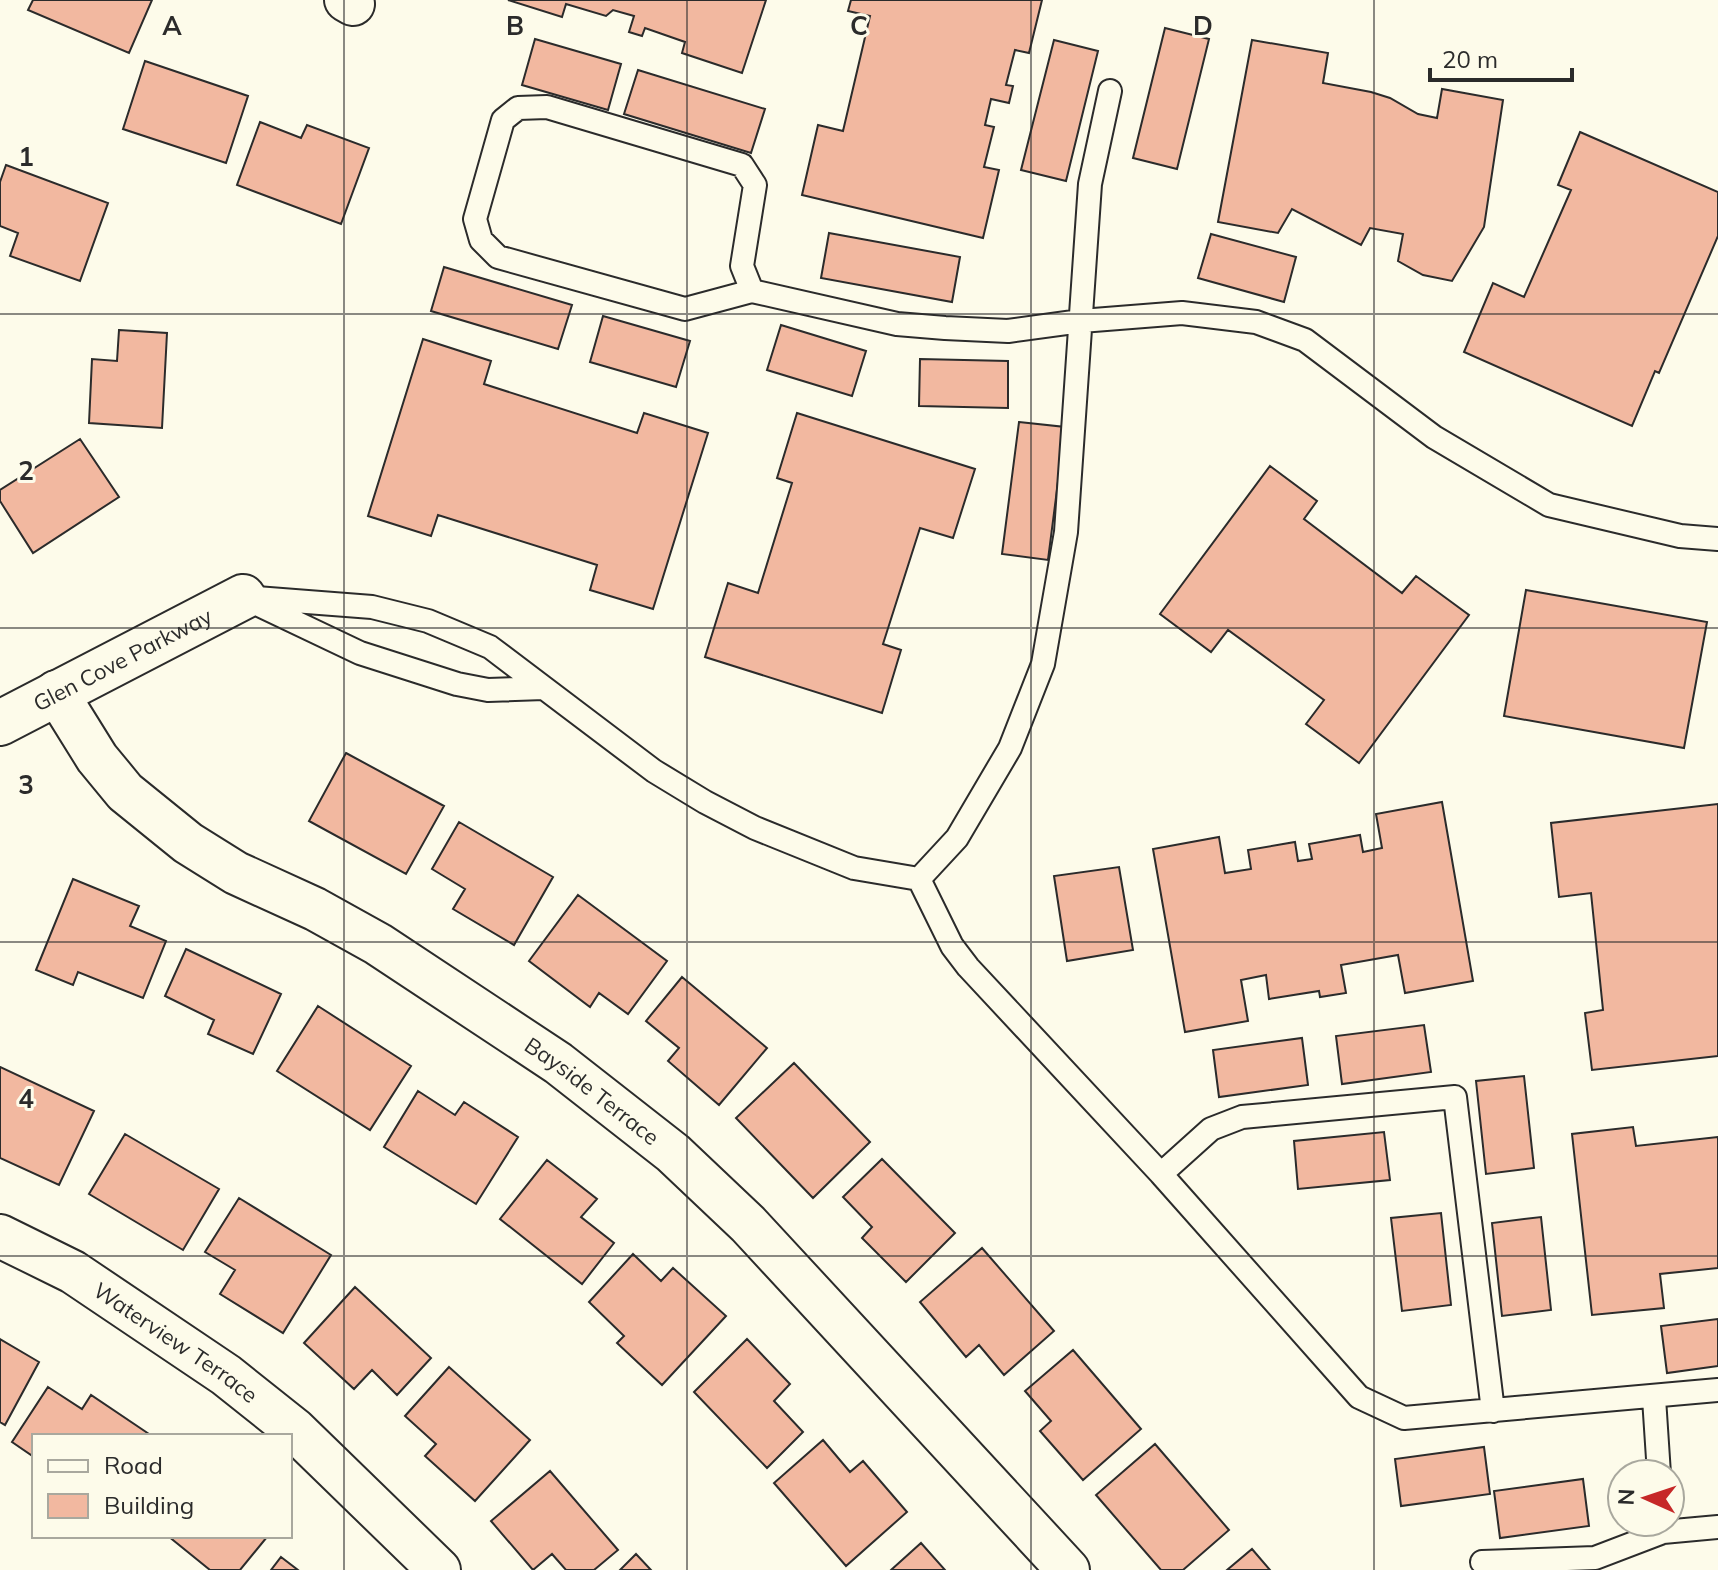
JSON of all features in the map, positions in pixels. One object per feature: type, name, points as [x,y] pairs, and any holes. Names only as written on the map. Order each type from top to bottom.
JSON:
[{"type":"street","name":"Glen Cove Parkway","points":[[0,723],[243,597]]},
{"type":"street","name":"Bayside Terrace","points":[[56,692],[97,758],[125,792],[188,843],[236,873],[315,909],[378,944],[558,1063],[673,1153],[748,1224],[1068,1570]]},
{"type":"street","name":"Waterview Terrace","points":[[0,1236],[73,1272],[226,1375],[295,1430],[439,1570]]},
{"type":"lane","points":[[919,879],[957,838],[1010,748],[1043,664],[1066,532],[1090,184],[1110,91]]},
{"type":"lane","points":[[752,291],[742,266],[755,185],[742,165],[547,107],[518,108],[503,120],[475,219],[481,240],[498,257],[685,309],[752,291],[897,324],[1008,331],[1081,321],[1182,313],[1256,322],[1305,340],[1434,437],[1549,505],[1680,536],[1718,539]]},
{"type":"lane","points":[[243,597],[372,607],[428,621],[490,647],[654,771],[717,809],[755,828],[854,868],[919,879]]},
{"type":"lane","points":[[243,597],[360,653],[457,684],[488,690],[544,688]]},
{"type":"lane","points":[[919,879],[952,946],[968,967],[1161,1174],[1359,1397],[1404,1418],[1718,1390]]},
{"type":"lane","points":[[1161,1174],[1211,1129],[1242,1117],[1455,1097],[1493,1411]]},
{"type":"lane","points":[[1654,1398],[1658,1458]]},
{"type":"lane","points":[[1686,1527],[1718,1527]]},
{"type":"lane","points":[[1482,1562],[1595,1558],[1639,1538]]},
{"type":"building","points":[[33,0],[152,0],[129,53],[28,10]]},
{"type":"building","points":[[508,0],[766,0],[742,73],[682,53],[685,42],[645,28],[642,36],[629,32],[634,16],[613,10],[606,16],[566,4],[562,17]]},
{"type":"building","points":[[851,0],[1042,0],[1029,53],[1015,50],[1006,85],[1013,86],[1009,103],[991,99],[985,125],[994,127],[984,167],[999,170],[983,238],[802,195],[818,125],[843,131],[870,16],[848,11]]},
{"type":"building","points":[[1165,28],[1209,39],[1177,169],[1133,158]]},
{"type":"building","points":[[535,39],[621,64],[608,110],[522,85]]},
{"type":"building","points":[[1054,40],[1098,51],[1066,181],[1021,170]]},
{"type":"building","points":[[1252,40],[1328,53],[1323,83],[1390,98],[1418,114],[1437,118],[1442,89],[1503,100],[1484,227],[1452,281],[1423,275],[1398,261],[1403,234],[1370,228],[1361,245],[1292,209],[1278,233],[1218,222]]},
{"type":"building","points":[[145,61],[248,96],[226,163],[123,129]]},
{"type":"building","points":[[638,70],[765,109],[751,153],[624,114]]},
{"type":"building","points":[[260,122],[301,138],[307,125],[369,148],[341,224],[237,185]]},
{"type":"building","points":[[1580,132],[1718,192],[1718,236],[1659,373],[1655,371],[1632,426],[1464,352],[1493,283],[1524,297],[1571,190],[1558,185]]},
{"type":"building","points":[[6,165],[108,203],[80,281],[10,256],[18,233],[0,226],[0,182]]},
{"type":"building","points":[[829,233],[960,257],[952,302],[821,278]]},
{"type":"building","points":[[1211,234],[1296,257],[1284,302],[1198,278]]},
{"type":"building","points":[[444,267],[572,305],[558,349],[431,311]]},
{"type":"building","points":[[603,316],[690,341],[676,387],[590,362]]},
{"type":"building","points":[[781,325],[866,351],[852,396],[767,370]]},
{"type":"building","points":[[119,330],[167,333],[162,428],[89,423],[92,359],[117,361]]},
{"type":"building","points":[[423,339],[491,361],[484,384],[637,433],[644,413],[708,433],[653,609],[590,590],[597,565],[438,515],[431,536],[368,516]]},
{"type":"building","points":[[920,359],[1008,361],[1008,408],[919,406]]},
{"type":"building","points":[[797,413],[975,469],[953,538],[920,528],[883,644],[901,650],[882,713],[705,657],[728,583],[758,593],[792,483],[777,478]]},
{"type":"building","points":[[1019,422],[1065,427],[1048,560],[1002,554]]},
{"type":"building","points":[[80,439],[119,497],[33,553],[0,501],[0,490]]},
{"type":"building","points":[[1270,466],[1317,501],[1304,519],[1402,593],[1416,576],[1469,615],[1359,763],[1306,724],[1324,700],[1228,630],[1211,652],[1160,614]]},
{"type":"building","points":[[1526,590],[1707,622],[1684,748],[1504,716]]},
{"type":"building","points":[[346,753],[444,806],[406,874],[309,821]]},
{"type":"building","points":[[1442,802],[1473,981],[1405,993],[1398,955],[1341,965],[1346,993],[1320,997],[1319,991],[1269,999],[1266,975],[1241,980],[1248,1021],[1185,1032],[1153,849],[1219,837],[1225,873],[1251,869],[1248,850],[1295,842],[1298,861],[1312,859],[1309,844],[1360,835],[1363,852],[1382,848],[1376,814]]},
{"type":"building","points":[[1718,804],[1718,1056],[1592,1070],[1585,1013],[1603,1010],[1591,893],[1559,897],[1551,823]]},
{"type":"building","points":[[459,822],[553,877],[514,945],[453,909],[465,889],[432,869]]},
{"type":"building","points":[[1119,867],[1133,950],[1067,961],[1054,876]]},
{"type":"building","points":[[73,879],[139,906],[130,926],[166,941],[143,998],[78,972],[73,985],[36,970]]},
{"type":"building","points":[[578,895],[667,961],[628,1014],[599,993],[590,1007],[529,961]]},
{"type":"building","points":[[186,949],[281,994],[253,1054],[208,1034],[214,1020],[165,996]]},
{"type":"building","points":[[682,977],[767,1048],[719,1105],[668,1061],[679,1048],[646,1021]]},
{"type":"building","points":[[318,1006],[411,1066],[370,1130],[277,1071]]},
{"type":"building","points":[[1424,1025],[1431,1072],[1342,1084],[1336,1036]]},
{"type":"building","points":[[1302,1038],[1308,1085],[1219,1097],[1213,1050]]},
{"type":"building","points":[[794,1063],[870,1142],[813,1198],[736,1118]]},
{"type":"building","points":[[0,1067],[94,1111],[59,1185],[0,1158]]},
{"type":"building","points":[[1524,1076],[1534,1168],[1486,1174],[1476,1081]]},
{"type":"building","points":[[418,1091],[455,1115],[464,1102],[518,1137],[476,1204],[384,1147]]},
{"type":"building","points":[[1633,1127],[1636,1146],[1718,1137],[1718,1268],[1660,1274],[1664,1308],[1592,1315],[1572,1134]]},
{"type":"building","points":[[1384,1132],[1390,1180],[1298,1189],[1294,1141]]},
{"type":"building","points":[[125,1134],[219,1189],[183,1250],[89,1194]]},
{"type":"building","points":[[882,1159],[955,1233],[906,1282],[862,1238],[872,1227],[843,1197]]},
{"type":"building","points":[[547,1160],[597,1199],[581,1217],[614,1243],[582,1284],[500,1219]]},
{"type":"building","points":[[239,1198],[331,1255],[283,1333],[220,1294],[235,1270],[205,1252]]},
{"type":"building","points":[[1441,1213],[1451,1305],[1402,1311],[1391,1218]]},
{"type":"building","points":[[1541,1217],[1551,1310],[1502,1316],[1492,1223]]},
{"type":"building","points":[[982,1248],[1054,1331],[1004,1375],[979,1345],[966,1357],[920,1302]]},
{"type":"building","points":[[633,1254],[661,1281],[673,1268],[726,1316],[662,1385],[617,1343],[624,1336],[589,1302]]},
{"type":"building","points":[[355,1287],[431,1358],[397,1395],[372,1370],[354,1389],[304,1343]]},
{"type":"building","points":[[1718,1319],[1718,1366],[1667,1373],[1661,1326]]},
{"type":"building","points":[[0,1339],[39,1362],[5,1425],[0,1422]]},
{"type":"building","points":[[747,1339],[790,1384],[774,1401],[803,1432],[767,1468],[694,1392]]},
{"type":"building","points":[[1073,1350],[1141,1429],[1083,1480],[1040,1431],[1051,1421],[1025,1391]]},
{"type":"building","points":[[449,1367],[530,1440],[475,1501],[425,1456],[436,1444],[405,1416]]},
{"type":"building","points":[[48,1387],[82,1409],[91,1395],[149,1434],[32,1434],[32,1456],[12,1442]]},
{"type":"building","points":[[823,1440],[850,1472],[863,1461],[907,1512],[846,1566],[774,1483]]},
{"type":"building","points":[[1155,1444],[1229,1530],[1183,1570],[1161,1570],[1096,1495]]},
{"type":"building","points":[[1484,1447],[1490,1494],[1401,1506],[1395,1459]]},
{"type":"building","points":[[550,1471],[618,1550],[594,1570],[566,1570],[552,1554],[533,1570],[491,1521]]},
{"type":"building","points":[[1583,1479],[1589,1526],[1500,1538],[1494,1491]]},
{"type":"building","points":[[170,1538],[266,1538],[240,1570],[210,1570]]},
{"type":"building","points":[[921,1543],[945,1570],[891,1570]]},
{"type":"building","points":[[1252,1549],[1270,1570],[1227,1570]]},
{"type":"building","points":[[636,1554],[651,1570],[620,1570]]},
{"type":"building","points":[[281,1557],[298,1570],[271,1570]]}]
